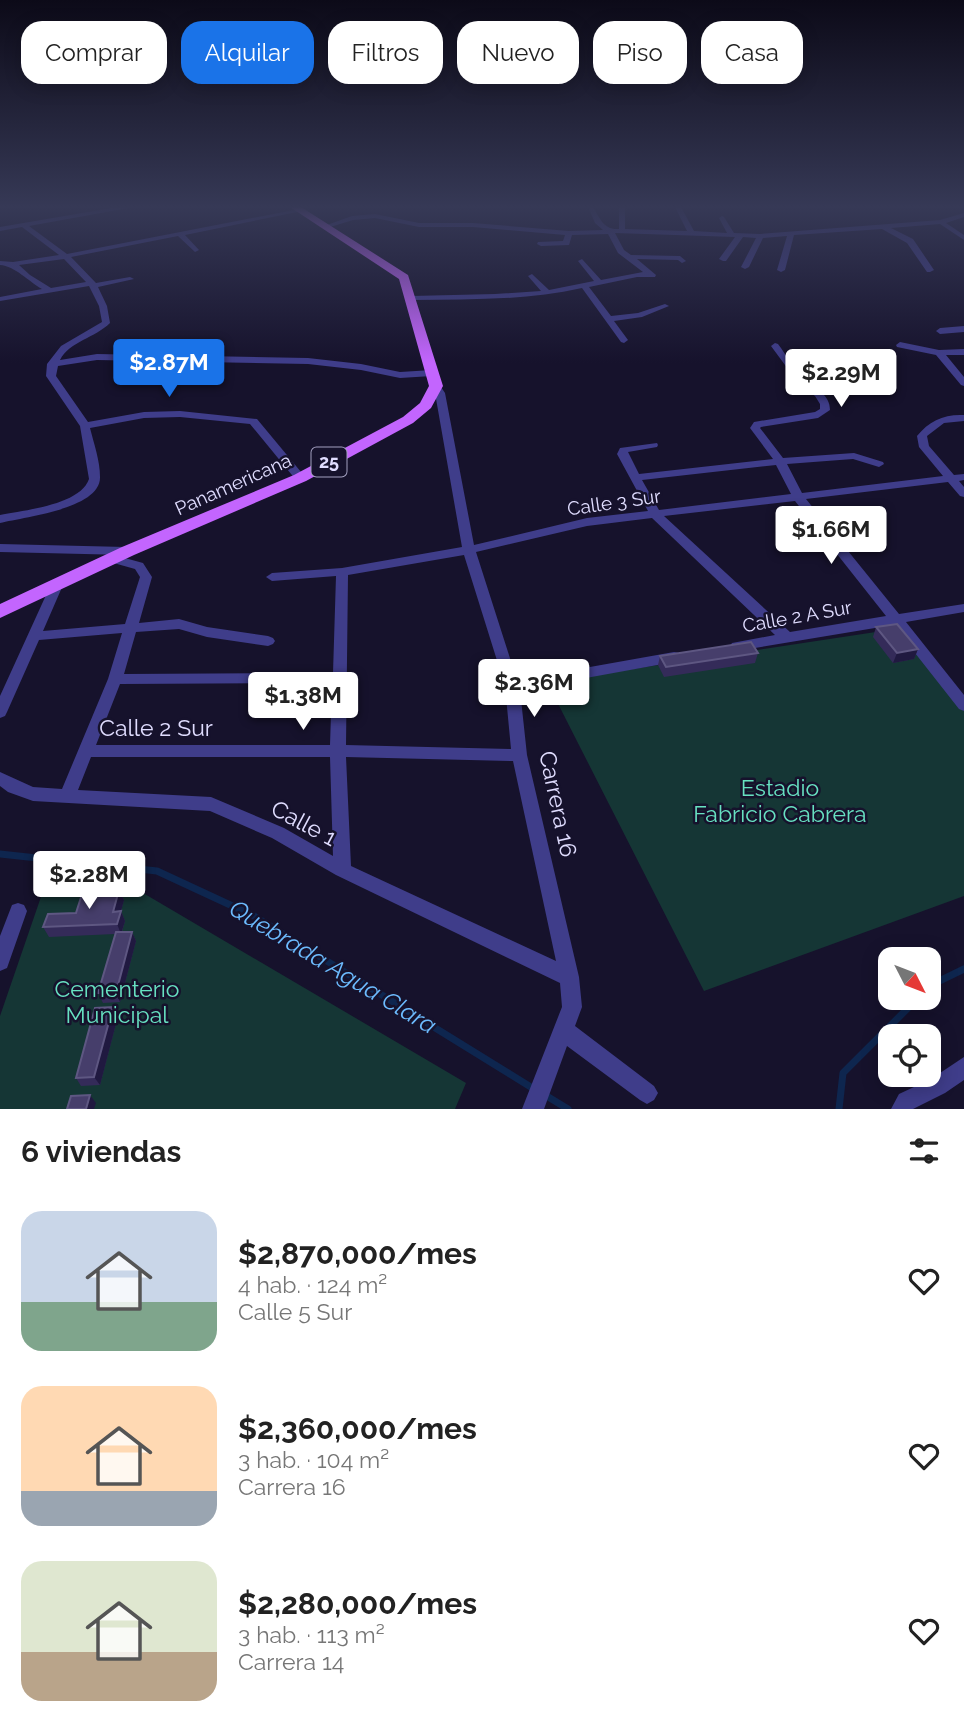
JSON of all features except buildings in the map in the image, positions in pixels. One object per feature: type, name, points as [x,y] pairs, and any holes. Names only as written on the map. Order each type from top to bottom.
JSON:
[{"type":"main road","points":[[377,259],[404,276],[434,379]]},
{"type":"main road","name":"Panamericana","points":[[0,612],[121,555],[300,478],[408,420],[426,405],[434,379]]},
{"type":"street","points":[[0,263],[13,264],[48,259]]},
{"type":"street","points":[[0,519],[52,508],[83,496],[92,488],[95,479],[85,426],[51,376],[52,364],[66,345],[103,326],[106,318],[93,285],[69,259]]},
{"type":"street","points":[[411,298],[494,299],[547,293],[598,281],[653,276],[631,259]]},
{"type":"street","points":[[675,259],[681,259]]},
{"type":"street","points":[[745,267],[749,259]]},
{"type":"street","points":[[781,270],[784,259]]},
{"type":"street","points":[[923,259],[930,270]]},
{"type":"street","points":[[582,261],[598,281]]},
{"type":"street","points":[[13,264],[27,277],[49,290]]},
{"type":"street","points":[[532,276],[547,293]]},
{"type":"street","points":[[0,299],[130,279]]},
{"type":"street","points":[[584,286],[624,340]]},
{"type":"street","points":[[610,319],[639,315],[664,306]]},
{"type":"street","points":[[940,331],[964,329]]},
{"type":"street","points":[[900,345],[939,353],[964,352]]},
{"type":"street","points":[[775,346],[802,382],[820,394],[825,410],[818,415],[758,424],[755,428],[780,461],[799,498],[964,705]]},
{"type":"street","points":[[939,353],[964,383]]},
{"type":"street","points":[[52,364],[97,356],[270,360],[361,367],[434,379]]},
{"type":"street","name":"Carrera 16","points":[[434,379],[440,393],[469,550],[512,686],[519,755],[569,977],[572,1007],[535,1105]]},
{"type":"street","points":[[85,426],[144,415],[180,414],[253,421],[300,478]]},
{"type":"street","points":[[964,418],[943,420],[928,428],[922,436],[924,447],[964,494]]},
{"type":"street","points":[[653,445],[624,450],[621,454],[656,515],[786,637]]},
{"type":"street","points":[[635,478],[780,461],[853,456],[879,464]]},
{"type":"street","name":"Calle 3 Sur","points":[[272,578],[342,572],[469,550],[587,522],[964,477]]},
{"type":"street","points":[[0,548],[121,555],[139,566],[146,577],[115,679],[67,797]]},
{"type":"street","points":[[342,572],[338,751],[342,870]]},
{"type":"street","points":[[0,712],[57,585]]},
{"type":"street","name":"Calle 2 A Sur","points":[[718,649],[964,608]]},
{"type":"street","points":[[36,636],[179,624],[207,632],[268,641]]},
{"type":"street","points":[[512,686],[690,654]]},
{"type":"street","points":[[115,679],[339,678]]},
{"type":"street","name":"Calle 2 Sur","points":[[86,751],[338,751],[519,755]]},
{"type":"street","name":"Calle 1","points":[[0,778],[33,794],[211,804],[278,833],[342,870],[569,977]]},
{"type":"street","points":[[0,962],[18,911]]},
{"type":"street","points":[[563,1030],[647,1093]]},
{"type":"street","points":[[902,1109],[906,1101],[939,1086],[964,1067]]},
{"type":"green space","name":"Estadio Fabricio Cabrera","points":[[889,630],[901,635],[964,711],[964,896],[704,991],[549,686],[554,681]]},
{"type":"green space","name":"Cementerio Municipal","points":[[138,890],[466,1083],[455,1109],[0,1109],[0,1016],[43,891]]},
{"type":"waterway","name":"Quebrada Agua Clara","points":[[0,854],[157,871],[254,916],[534,1089]]},
{"type":"waterway","name":"Quebrada Agua Clara","points":[[942,980],[964,969]]},
{"type":"waterway","name":"Quebrada Agua Clara","points":[[839,1109],[843,1073],[906,1010]]},
{"type":"waterway","name":"Quebrada Agua Clara","points":[[545,1095],[568,1109]]}]
